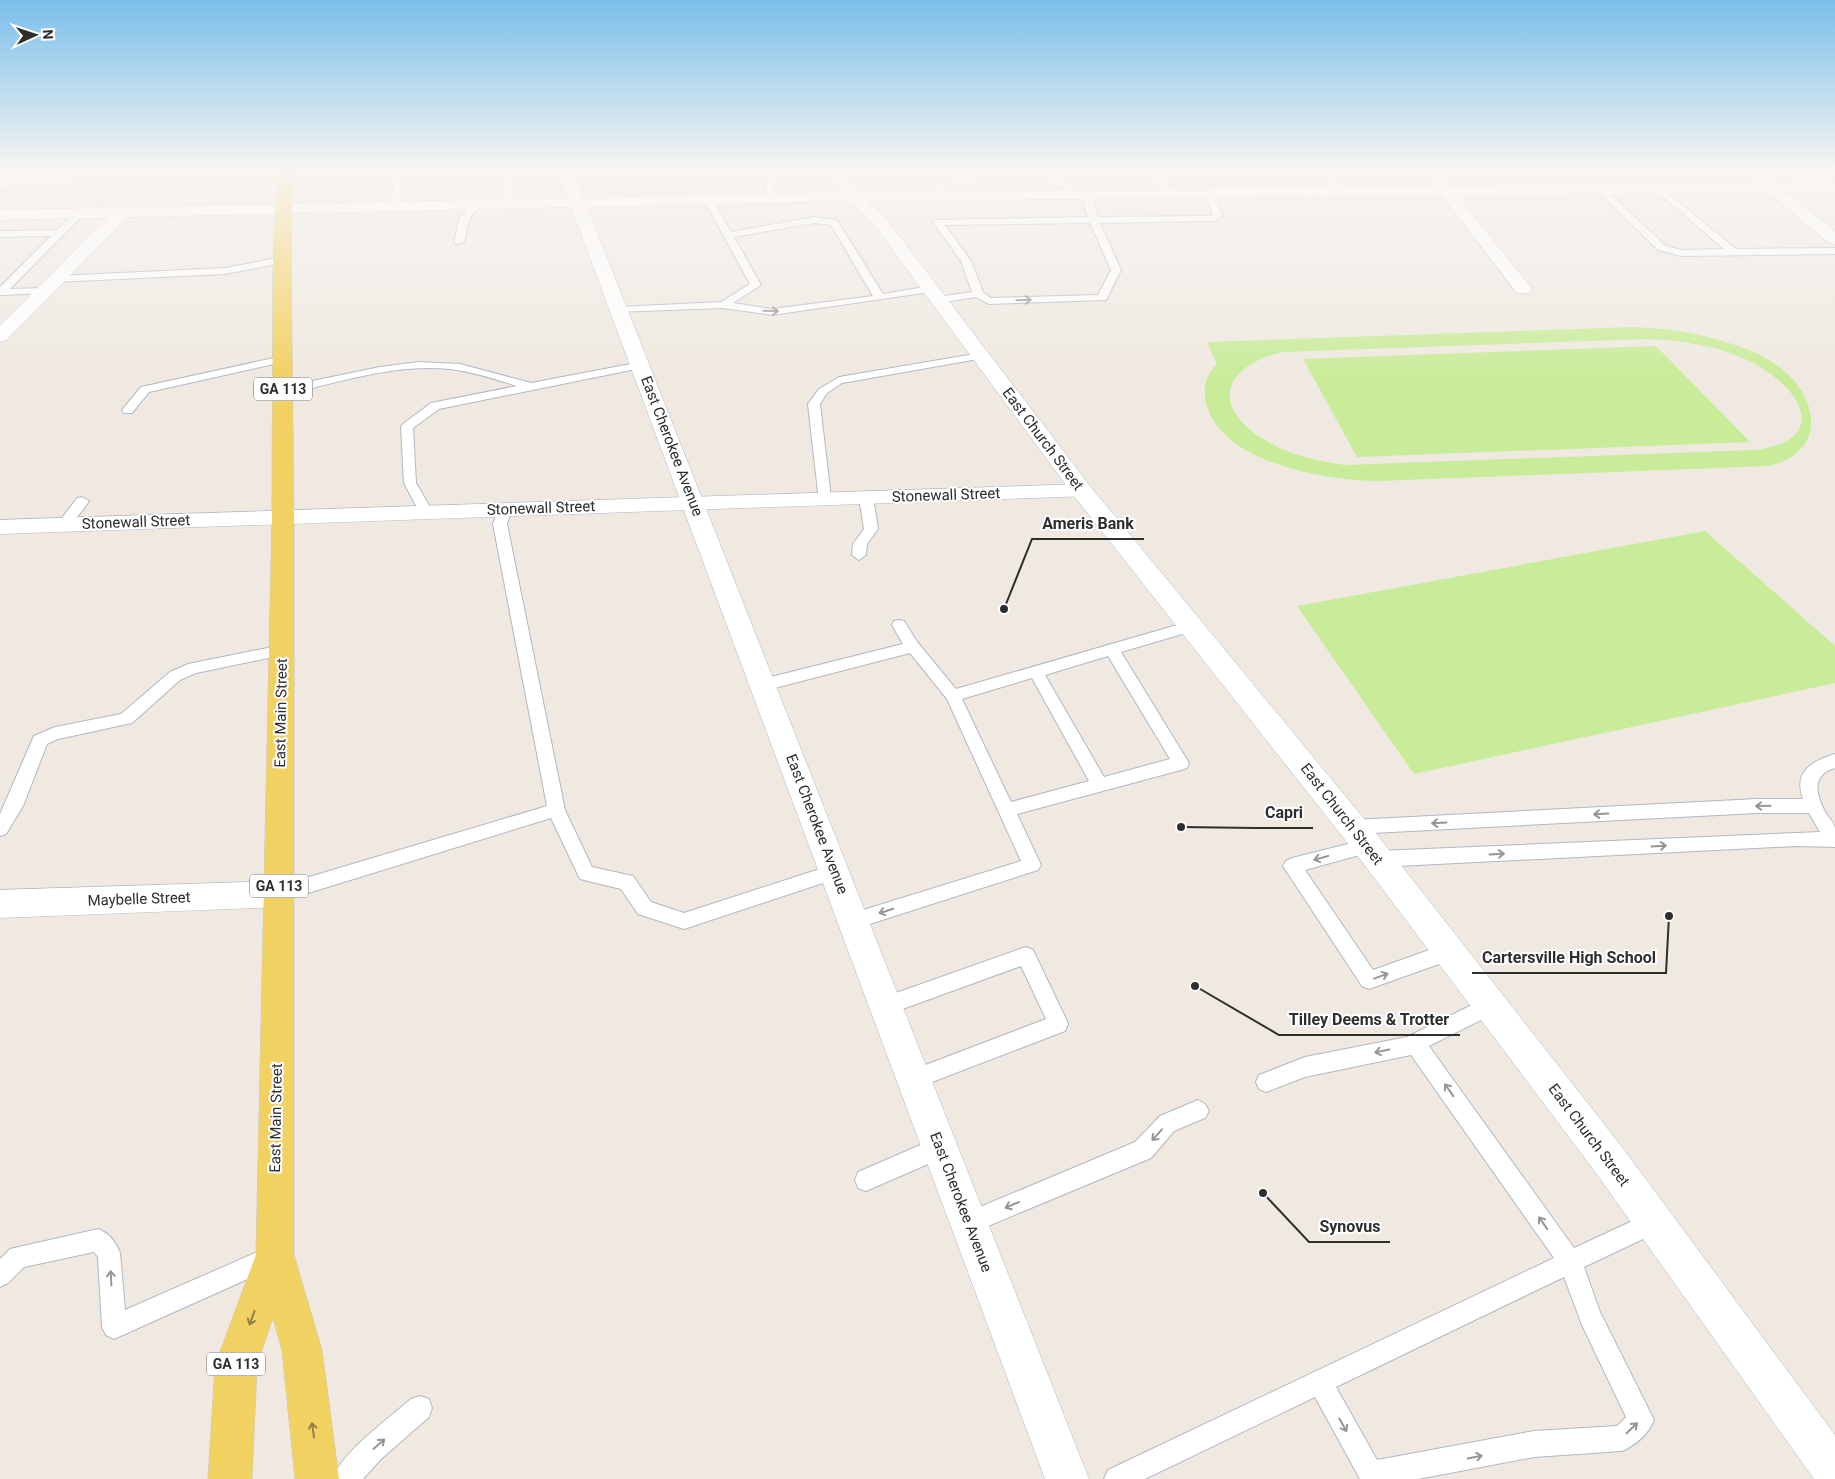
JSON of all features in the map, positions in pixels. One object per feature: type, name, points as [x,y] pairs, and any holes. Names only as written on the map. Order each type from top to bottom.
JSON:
[{"type":"main road","points":[[0,336],[96,239]]},
{"type":"main road","name":"East Main Street","points":[[283,239],[282,650],[275,1255],[302,1350],[315,1447],[317,1479]]},
{"type":"main road","name":"East Cherokee Avenue","points":[[592,239],[1067,1479]]},
{"type":"main road","name":"East Church Street","points":[[893,239],[1082,491],[1366,844],[1490,1005],[1654,1222],[1835,1471]]},
{"type":"main road","points":[[1484,239],[1523,289]]},
{"type":"main road","name":"Stonewall Street","points":[[0,527],[693,502],[1082,491]]},
{"type":"main road","name":"Maybelle Street","points":[[0,904],[279,894]]},
{"type":"main road","name":"East Main Street","points":[[230,1479],[236,1365],[275,1255]]},
{"type":"lane","points":[[0,292],[54,239]]},
{"type":"lane","points":[[723,305],[756,286],[730,239]]},
{"type":"lane","points":[[844,239],[880,298]]},
{"type":"lane","points":[[950,239],[966,261],[978,294]]},
{"type":"lane","points":[[619,310],[723,305],[772,312],[880,298],[934,295],[978,294],[989,301],[1102,298],[1116,270],[1102,239]]},
{"type":"lane","points":[[1653,239],[1662,248],[1681,253],[1835,251]]},
{"type":"lane","points":[[1718,239],[1733,252]]},
{"type":"lane","points":[[0,292],[50,285],[225,271],[282,260]]},
{"type":"lane","points":[[824,498],[814,404],[823,391],[839,380],[980,356]]},
{"type":"lane","points":[[128,410],[145,389],[283,359]]},
{"type":"lane","points":[[283,391],[401,368],[440,365],[484,373],[530,387]]},
{"type":"lane","points":[[426,512],[410,483],[408,427],[435,406],[641,365]]},
{"type":"lane","points":[[859,555],[860,544],[871,529],[866,497]]},
{"type":"lane","points":[[64,525],[82,501]]},
{"type":"lane","points":[[506,509],[500,524],[556,810],[586,874],[627,882],[645,908],[684,922],[835,872]]},
{"type":"lane","points":[[854,921],[1032,865],[953,696],[913,647],[899,625]]},
{"type":"lane","points":[[953,696],[1191,626]]},
{"type":"lane","points":[[763,685],[833,669],[913,647]]},
{"type":"lane","points":[[1006,810],[1181,763],[1112,649]]},
{"type":"lane","points":[[0,829],[14,806],[40,740],[54,733],[126,719],[175,676],[194,668],[282,650]]},
{"type":"lane","points":[[1036,672],[1100,785]]},
{"type":"lane","points":[[1835,761],[1828,762],[1813,772],[1808,786],[1812,806],[1835,840]]},
{"type":"lane","points":[[1449,952],[1369,980],[1292,866],[1366,844],[1756,806],[1812,806]]},
{"type":"lane","points":[[279,894],[556,810]]},
{"type":"lane","points":[[1366,844],[1835,840]]},
{"type":"lane","points":[[886,1006],[1026,956],[1058,1024],[914,1079]]},
{"type":"lane","points":[[1266,1082],[1305,1067],[1415,1043],[1490,1005]]},
{"type":"lane","points":[[1320,1382],[1371,1474],[1473,1457],[1534,1444],[1622,1438],[1641,1420],[1590,1317],[1571,1262],[1415,1043]]},
{"type":"lane","points":[[969,1223],[1143,1150],[1167,1124],[1198,1111]]},
{"type":"lane","points":[[866,1180],[940,1147]]},
{"type":"lane","points":[[1117,1479],[1654,1222]]},
{"type":"lane","points":[[0,1275],[18,1257],[98,1240],[109,1253],[114,1327],[275,1255]]},
{"type":"lane","points":[[345,1479],[372,1450],[420,1408]]},
{"type":"green space","points":[[1632,327],[1678,331],[1737,345],[1774,363],[1792,379],[1804,396],[1810,414],[1810,431],[1803,446],[1789,458],[1768,466],[1378,481],[1332,477],[1280,465],[1255,455],[1234,442],[1217,426],[1207,406],[1205,394],[1207,378],[1217,364],[1207,342]],"holes":[[[1658,340],[1696,344],[1721,350],[1745,359],[1764,370],[1781,382],[1793,396],[1800,410],[1801,423],[1794,435],[1779,444],[1754,450],[1345,465],[1304,457],[1284,450],[1265,440],[1247,427],[1236,414],[1230,401],[1230,388],[1236,377],[1247,367],[1263,358],[1283,352]]]},
{"type":"green space","points":[[1656,346],[1750,442],[1357,457],[1303,359]]},
{"type":"green space","points":[[1705,531],[1835,646],[1835,683],[1414,774],[1297,606]]},
{"type":"place","name":"Ameris Bank","points":[[1004,609]]},
{"type":"place","name":"Capri","points":[[1181,827]]},
{"type":"place","name":"Cartersville High School","points":[[1669,916]]},
{"type":"place","name":"Tilley Deems & Trotter","points":[[1195,986]]},
{"type":"place","name":"Synovus","points":[[1263,1193]]}]
